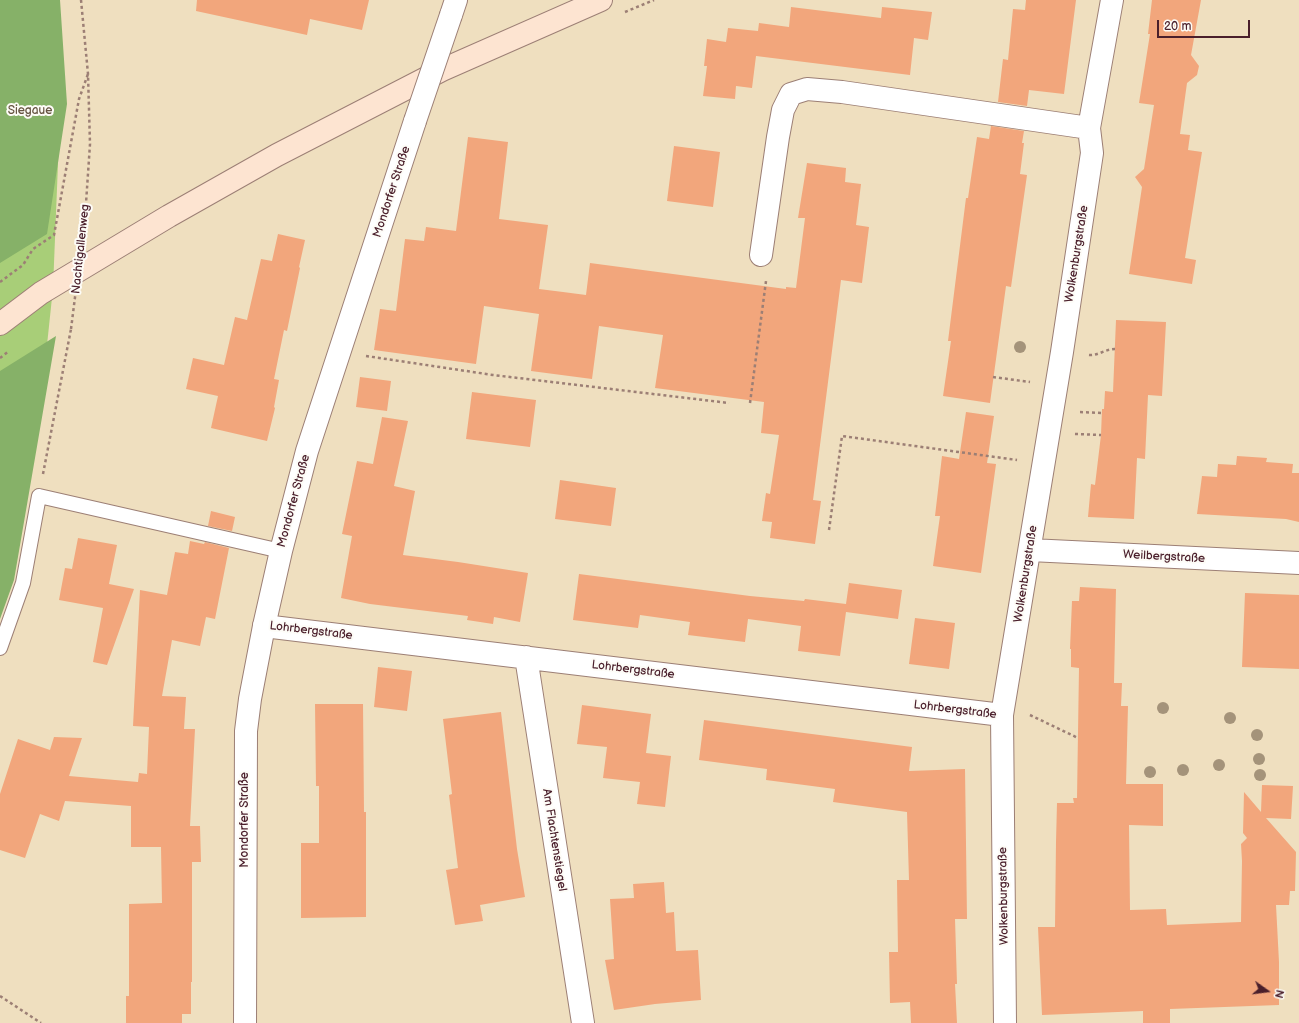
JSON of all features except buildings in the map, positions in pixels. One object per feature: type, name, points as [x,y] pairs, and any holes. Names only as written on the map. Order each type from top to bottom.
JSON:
[{"type":"main road","points":[[0,324],[41,293],[169,216],[277,155],[442,70],[601,0]]},
{"type":"street","name":"Wolkenburgstraße","points":[[1005,1023],[1003,709],[1057,386],[1092,153],[1089,128],[1112,0]]},
{"type":"street","name":"Mondorfer Straße","points":[[245,1023],[246,731],[250,698],[264,626],[281,551],[307,451],[453,8]]},
{"type":"street","points":[[761,255],[783,110],[791,94],[806,89],[842,92],[1089,128]]},
{"type":"street","name":"Weilbergstraße","points":[[1030,550],[1299,563]]},
{"type":"street","name":"Lohrbergstraße","points":[[264,626],[526,657],[1003,709]]},
{"type":"street","name":"Am Flachtenstiegel","points":[[526,657],[583,1023]]},
{"type":"lane","points":[[0,648],[23,583],[39,496],[281,551]]},
{"type":"path","name":"Nachtigallenweg","points":[[39,496],[71,329],[85,218],[90,144],[88,74],[81,0]]},
{"type":"path","points":[[0,282],[23,265],[33,249],[54,235],[79,99],[88,74]]},
{"type":"path","points":[[750,403],[768,270],[761,255]]},
{"type":"path","points":[[340,351],[493,374],[729,403]]},
{"type":"path","points":[[993,377],[1057,386]]},
{"type":"path","points":[[829,530],[842,436],[1044,464]]},
{"type":"path","points":[[1003,709],[1078,738]]},
{"type":"path","points":[[0,996],[41,1023]]},
{"type":"green space","name":"Siegaue","points":[[0,0],[61,89],[53,288],[37,440],[0,577]]},
{"type":"green space","points":[[0,0],[60,0],[67,104],[47,234],[0,263]]},
{"type":"green space","points":[[56,336],[14,580],[0,619],[0,371]]}]
